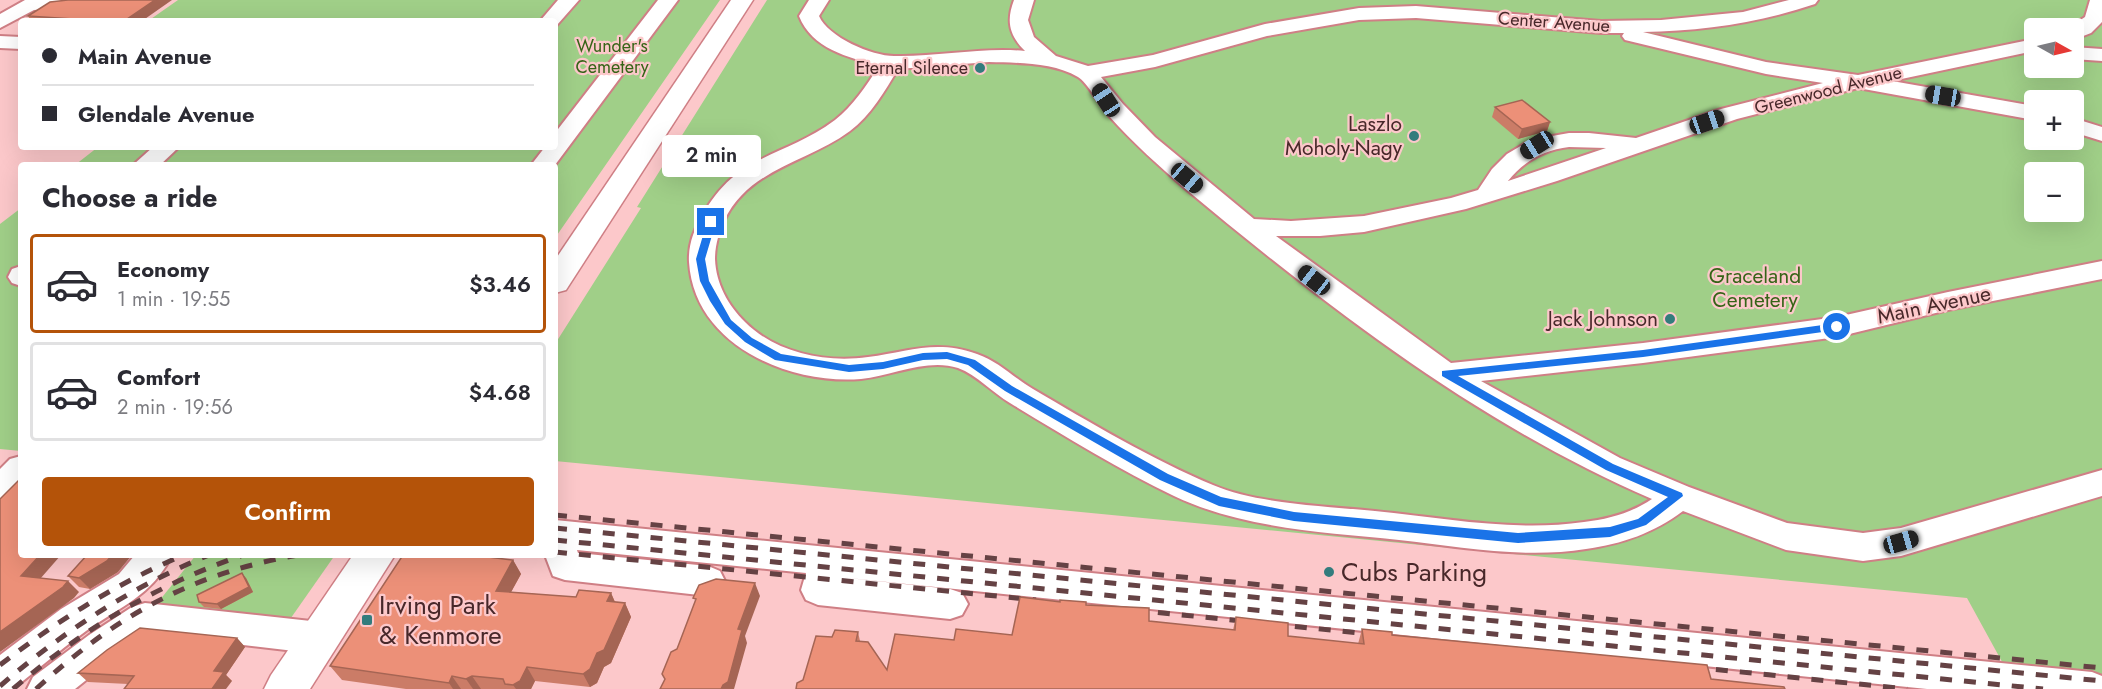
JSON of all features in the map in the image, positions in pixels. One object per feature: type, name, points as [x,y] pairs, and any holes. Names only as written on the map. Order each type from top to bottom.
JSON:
[{"type":"main road","points":[[558,277],[742,0]]},
{"type":"main road","points":[[286,689],[373,558]]},
{"type":"street","points":[[0,22],[29,5],[85,0]]},
{"type":"street","points":[[553,18],[569,0]]},
{"type":"street","points":[[558,145],[668,0]]},
{"type":"street","points":[[819,0],[809,16],[813,26],[831,42],[891,63],[989,56],[1049,60],[1088,73],[1106,100],[1139,134],[1246,227],[1331,293],[1446,374],[1610,467],[1678,496],[1785,536],[1863,547],[1901,542],[2102,483]]},
{"type":"street","points":[[1024,0],[1017,17],[1019,28],[1034,49],[1049,60]]},
{"type":"street","name":"Center Avenue","points":[[1088,73],[1155,61],[1265,30],[1359,14],[1416,12],[1601,27],[1714,22],[1772,12],[1808,0]]},
{"type":"street","points":[[2084,28],[2090,25],[2101,6]]},
{"type":"street","points":[[1601,27],[1766,68],[1857,81],[2024,111]]},
{"type":"street","points":[[0,42],[18,43]]},
{"type":"street","name":"Greenwood Avenue","points":[[1246,227],[1323,228],[1364,224],[1540,180],[1729,114],[1857,81],[2024,49]]},
{"type":"street","points":[[2084,54],[2102,55]]},
{"type":"street","points":[[891,63],[872,94],[840,127],[817,141],[749,174],[729,189],[706,235],[701,259],[704,281],[728,322],[749,340],[778,357],[849,369],[883,366],[923,356],[947,355],[971,362],[1009,388],[1164,477],[1219,501],[1294,516],[1518,538],[1565,537],[1610,532],[1642,522],[1678,496]]},
{"type":"street","points":[[2084,128],[2102,134]]},
{"type":"street","name":"Greenwood Avenue","points":[[1487,195],[1497,177],[1512,161],[1537,145],[1567,139],[1642,145]]},
{"type":"street","points":[[148,162],[162,150]]},
{"type":"street","points":[[545,162],[554,150]]},
{"type":"street","name":"Main Avenue","points":[[1446,374],[1643,353],[1837,327],[1948,301],[2099,274]]},
{"type":"street","points":[[0,459],[18,462]]},
{"type":"street","points":[[0,489],[18,471]]},
{"type":"street","points":[[558,534],[2092,689]]},
{"type":"street","points":[[558,544],[565,566],[708,581]]},
{"type":"street","points":[[0,677],[86,612],[131,584],[153,558]]},
{"type":"street","points":[[826,562],[818,590],[950,604]]},
{"type":"street","points":[[86,612],[320,638]]},
{"type":"street","points":[[46,689],[102,646],[145,618]]},
{"type":"green space","name":"Wunder's Cemetery","points":[[178,0],[720,0],[558,234],[558,162],[79,162],[94,150],[558,150],[558,18],[152,18]]},
{"type":"green space","name":"Graceland Cemetery","points":[[767,0],[2102,0],[2102,689],[2012,680],[1967,598],[558,461],[558,339],[641,208],[637,207]]},
{"type":"green space","points":[[18,210],[18,451],[0,449],[0,224]]},
{"type":"green space","points":[[194,558],[333,558],[286,625],[151,611]]},
{"type":"building","points":[[155,0],[128,18],[28,16],[50,2]]},
{"type":"building","points":[[1522,100],[1550,122],[1522,129],[1495,107]]},
{"type":"building","points":[[18,481],[18,558],[37,558],[21,576],[68,581],[0,632],[0,499]]},
{"type":"building","points":[[84,558],[110,558],[79,578],[68,576]]},
{"type":"building","points":[[401,558],[513,560],[496,591],[576,597],[579,590],[611,593],[607,601],[625,603],[604,650],[597,653],[590,669],[583,674],[527,667],[520,681],[513,685],[505,684],[503,679],[472,676],[466,679],[452,676],[449,683],[330,666]]},
{"type":"building","points":[[242,573],[249,587],[217,604],[199,602],[197,595]]},
{"type":"building","points":[[716,579],[755,583],[738,629],[742,630],[728,682],[721,689],[660,689],[665,679],[662,674],[671,652],[677,649],[699,585]]},
{"type":"building","points":[[1020,597],[1060,602],[1060,600],[1086,602],[1086,605],[1149,608],[1149,621],[1235,630],[1236,617],[1288,623],[1288,636],[1364,644],[1362,629],[1392,632],[1392,635],[1707,665],[1711,679],[1784,687],[1785,689],[796,689],[797,683],[803,680],[816,636],[832,637],[835,630],[858,632],[856,641],[868,642],[887,670],[895,634],[954,640],[956,629],[1012,635]]},
{"type":"building","points":[[140,628],[237,638],[214,671],[224,672],[212,689],[124,689],[134,676],[78,673]]},
{"type":"railway","points":[[558,515],[2102,668]]},
{"type":"railway","points":[[558,528],[2102,681]]},
{"type":"railway","points":[[558,540],[2043,689]]},
{"type":"railway","points":[[558,552],[1036,600]]},
{"type":"railway","points":[[0,665],[43,633],[88,604],[177,558]]},
{"type":"railway","points":[[0,686],[49,647],[99,612],[152,581],[202,558]]},
{"type":"railway","points":[[13,689],[67,647],[122,611],[180,580],[235,558]]},
{"type":"railway","points":[[36,689],[96,640],[156,602],[189,586],[223,574],[283,558]]},
{"type":"railway","points":[[1134,610],[1251,622]]},
{"type":"railway","points":[[1271,624],[1379,635]]},
{"type":"railway","points":[[1692,667],[1907,689]]},
{"type":"place","name":"Eternal Silence","points":[[980,68]]},
{"type":"place","name":"Laszlo Moholy-Nagy","points":[[1414,136]]},
{"type":"place","name":"Jack Johnson","points":[[1670,319]]},
{"type":"place","name":"Cubs Parking","points":[[1329,572]]},
{"type":"place","name":"Irving Park & Kenmore","points":[[367,620]]},
{"type":"route","points":[[711,222],[701,259],[704,281],[728,322],[749,340],[778,357],[849,369],[883,366],[923,356],[947,355],[971,362],[1009,388],[1164,477],[1219,501],[1294,516],[1518,538],[1565,537],[1610,532],[1642,522],[1678,496],[1610,467],[1446,374],[1643,353],[1837,327]]}]
